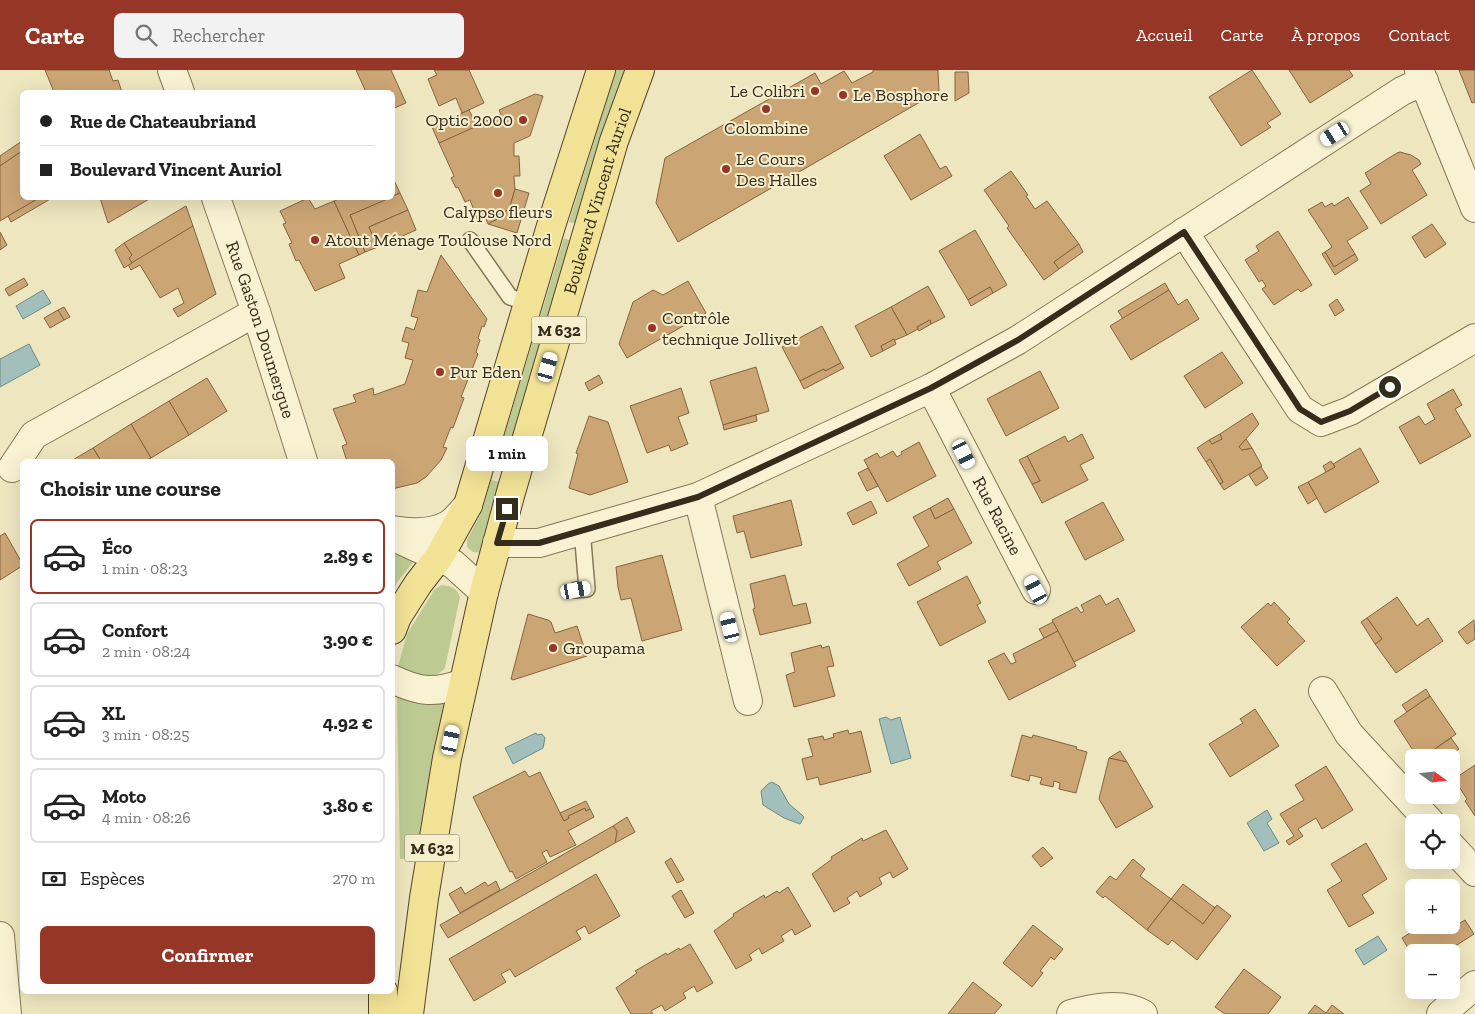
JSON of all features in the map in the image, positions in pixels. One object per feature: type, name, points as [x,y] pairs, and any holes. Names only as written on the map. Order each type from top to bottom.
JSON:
[{"type":"main road","name":"Boulevard Vincent Auriol","points":[[439,557],[468,505],[528,303],[601,70]]},
{"type":"main road","name":"Boulevard Vincent Auriol","points":[[484,592],[614,141],[640,70]]},
{"type":"main road","name":"M 632","points":[[395,622],[418,584],[439,557]]},
{"type":"main road","name":"M 632","points":[[408,1014],[442,786],[484,592]]},
{"type":"main road","points":[[383,994],[383,1014]]},
{"type":"street","points":[[172,70],[179,90]]},
{"type":"street","points":[[497,543],[539,543],[698,497],[931,388],[1018,340],[1402,91],[1422,76],[1475,208]]},
{"type":"street","name":"Rue Gaston Doumergue","points":[[217,200],[256,312],[302,459]]},
{"type":"street","points":[[1184,232],[1300,409],[1321,422],[1350,411],[1475,338]]},
{"type":"street","points":[[12,468],[34,435],[256,312]]},
{"type":"street","name":"Rue Racine","points":[[931,388],[1036,590]]},
{"type":"street","points":[[698,497],[748,701]]},
{"type":"street","points":[[395,530],[407,532],[434,530],[448,525],[468,505]]},
{"type":"street","points":[[395,537],[453,564],[484,592]]},
{"type":"street","points":[[395,680],[408,687],[432,692],[463,683]]},
{"type":"street","points":[[1324,691],[1349,734],[1423,814]]},
{"type":"street","points":[[1460,856],[1475,872]]},
{"type":"street","points":[[0,936],[7,1014]]},
{"type":"street","points":[[1441,1014],[1475,985]]},
{"type":"street","points":[[1071,1014],[1094,1008],[1134,1009],[1143,1014]]},
{"type":"lane","points":[[470,240],[510,297],[528,303]]},
{"type":"lane","points":[[576,590],[587,588],[582,530]]},
{"type":"green space","points":[[616,70],[625,70],[578,224],[569,222]]},
{"type":"green space","points":[[564,238],[573,242],[508,466],[496,463]]},
{"type":"green space","points":[[491,480],[503,483],[481,551],[474,552],[467,547],[467,540],[480,515]]},
{"type":"green space","points":[[395,551],[416,559],[395,587]]},
{"type":"green space","points":[[441,585],[453,588],[460,597],[445,668],[439,674],[428,678],[417,677],[397,670],[407,634],[434,590]]},
{"type":"green space","points":[[397,698],[422,703],[449,702],[420,859],[400,859]]},
{"type":"water","points":[[43,290],[51,303],[23,319],[16,306]]},
{"type":"water","points":[[29,344],[40,365],[0,387],[0,359]]},
{"type":"water","points":[[886,717],[891,720],[900,717],[911,758],[891,764],[879,719]]},
{"type":"water","points":[[536,733],[537,735],[542,734],[545,738],[543,748],[513,764],[505,748]]},
{"type":"water","points":[[772,782],[779,786],[789,804],[804,817],[800,824],[784,818],[763,805],[761,791]]},
{"type":"water","points":[[1267,810],[1272,819],[1267,823],[1279,843],[1264,851],[1247,823]]},
{"type":"water","points":[[1378,936],[1387,950],[1364,965],[1355,950]]},
{"type":"building","points":[[45,70],[109,70],[113,81],[118,80],[121,90],[53,90]]},
{"type":"building","points":[[356,70],[391,70],[406,103],[395,108],[395,90],[365,90]]},
{"type":"building","points":[[434,70],[469,70],[484,103],[462,113],[456,98],[439,106],[428,79],[437,75]]},
{"type":"building","points":[[873,70],[938,70],[939,91],[678,242],[656,203],[665,158],[815,73],[821,84],[844,71],[852,83],[873,72]]},
{"type":"building","points":[[1252,70],[1281,114],[1267,123],[1271,127],[1241,146],[1209,97]]},
{"type":"building","points":[[1289,70],[1349,70],[1353,76],[1310,103]]},
{"type":"building","points":[[1459,70],[1475,70],[1475,102],[1472,103]]},
{"type":"building","points":[[955,72],[968,72],[969,93],[955,101]]},
{"type":"building","points":[[535,94],[543,96],[530,136],[514,143],[514,156],[519,156],[520,176],[514,176],[515,189],[509,210],[500,213],[501,217],[488,224],[485,217],[478,221],[470,200],[465,202],[458,187],[456,188],[451,178],[454,176],[439,143],[501,114],[499,110]]},
{"type":"building","points":[[469,110],[477,126],[439,143],[432,127]]},
{"type":"building","points":[[920,134],[940,169],[946,166],[952,176],[911,200],[884,156]]},
{"type":"building","points":[[20,142],[20,152],[0,166],[0,156]]},
{"type":"building","points":[[20,152],[20,200],[36,200],[0,221],[0,166]]},
{"type":"building","points":[[1400,152],[1411,155],[1419,160],[1421,164],[1412,170],[1427,195],[1381,224],[1360,191],[1371,184],[1365,173]]},
{"type":"building","points":[[1011,171],[1028,195],[1026,196],[1035,209],[1047,201],[1079,244],[1054,262],[1059,269],[1044,280],[1007,228],[1009,226],[984,190]]},
{"type":"building","points":[[395,182],[400,193],[395,195]]},
{"type":"building","points":[[515,189],[529,193],[517,233],[488,224],[501,217],[500,213],[509,210]]},
{"type":"building","points":[[400,193],[408,210],[369,227],[378,247],[365,252],[350,215],[384,200],[395,200],[395,195]]},
{"type":"building","points":[[1348,197],[1368,228],[1347,241],[1355,254],[1334,267],[1325,252],[1332,247],[1308,210],[1322,202],[1325,207],[1332,203],[1334,206]]},
{"type":"building","points":[[36,200],[49,200],[11,222],[8,216]]},
{"type":"building","points":[[101,200],[148,200],[108,223]]},
{"type":"building","points":[[304,200],[309,200],[315,209],[334,201],[359,255],[339,264],[345,278],[315,291],[299,260],[296,261],[289,244],[292,243],[283,224],[286,223],[280,211]]},
{"type":"building","points":[[385,200],[350,215],[365,252],[359,255],[334,201]]},
{"type":"building","points":[[186,206],[193,226],[132,263],[129,258],[132,255],[124,243]]},
{"type":"building","points":[[408,210],[416,230],[378,247],[369,227]]},
{"type":"building","points":[[1432,224],[1446,244],[1425,258],[1412,237]]},
{"type":"building","points":[[193,226],[216,294],[178,317],[173,309],[184,303],[178,288],[160,298],[140,265],[131,270],[128,265]]},
{"type":"building","points":[[975,230],[1007,285],[993,293],[990,287],[968,300],[939,251]]},
{"type":"building","points":[[1278,231],[1312,285],[1301,292],[1298,289],[1274,305],[1262,289],[1266,286],[1262,280],[1259,282],[1245,260],[1259,251],[1256,246]]},
{"type":"building","points":[[0,232],[7,245],[0,250]]},
{"type":"building","points":[[124,243],[132,255],[129,258],[132,263],[124,268],[115,250]]},
{"type":"building","points":[[1079,244],[1083,252],[1059,269],[1054,262]]},
{"type":"building","points":[[1325,252],[1334,267],[1355,254],[1358,260],[1335,275],[1322,254]]},
{"type":"building","name":"Pur Eden","points":[[441,255],[487,319],[484,327],[482,326],[478,338],[480,340],[476,352],[478,354],[461,397],[464,398],[453,428],[451,427],[443,447],[447,448],[441,460],[426,477],[417,483],[395,488],[395,459],[346,459],[342,446],[347,444],[333,409],[356,402],[353,395],[373,388],[374,395],[405,384],[413,360],[405,358],[409,343],[402,341],[406,327],[414,330],[418,318],[411,316],[418,290],[427,292]]},
{"type":"building","points":[[24,278],[28,285],[9,296],[5,289]]},
{"type":"building","name":"Contrôle technique Jollivet","points":[[688,281],[706,313],[627,358],[619,344],[633,302],[653,290],[663,295]]},
{"type":"building","points":[[1165,283],[1169,290],[1123,319],[1118,311]]},
{"type":"building","points":[[928,286],[945,317],[931,324],[930,320],[907,335],[891,307]]},
{"type":"building","points":[[990,287],[993,293],[971,306],[968,300]]},
{"type":"building","points":[[1169,290],[1178,305],[1187,299],[1199,319],[1131,360],[1110,326]]},
{"type":"building","points":[[1337,299],[1344,310],[1335,316],[1329,305]]},
{"type":"building","points":[[64,307],[70,317],[64,320],[58,310]]},
{"type":"building","points":[[891,307],[907,335],[881,346],[883,351],[871,357],[855,326]]},
{"type":"building","points":[[58,310],[64,320],[50,328],[44,318]]},
{"type":"building","points":[[930,320],[931,324],[919,331],[917,327]]},
{"type":"building","points":[[822,326],[841,363],[800,381],[782,347]]},
{"type":"building","points":[[894,339],[896,344],[883,351],[881,346]]},
{"type":"building","points":[[1222,352],[1243,383],[1205,408],[1184,376]]},
{"type":"building","points":[[841,363],[844,368],[804,389],[800,381]]},
{"type":"building","points":[[756,367],[769,411],[723,425],[710,381]]},
{"type":"building","points":[[1040,371],[1059,408],[1006,436],[987,399]]},
{"type":"building","points":[[599,375],[603,383],[589,391],[585,383]]},
{"type":"building","points":[[207,378],[227,411],[189,435],[169,401]]},
{"type":"building","points":[[681,388],[689,413],[678,417],[688,444],[671,451],[669,445],[647,453],[630,406]]},
{"type":"building","points":[[1453,389],[1462,405],[1455,409],[1471,436],[1420,464],[1399,427],[1419,416],[1425,425],[1435,419],[1427,404]]},
{"type":"building","points":[[169,401],[189,435],[151,458],[131,424]]},
{"type":"building","points":[[1252,413],[1259,424],[1239,447],[1242,450],[1252,448],[1262,466],[1224,490],[1220,484],[1223,482],[1210,459],[1206,462],[1197,448],[1209,440],[1212,444],[1222,439],[1220,434]]},
{"type":"building","points":[[756,415],[757,421],[724,430],[723,425]]},
{"type":"building","points":[[589,416],[608,422],[628,482],[590,495],[569,488],[578,454],[576,453]]},
{"type":"building","points":[[131,424],[151,458],[100,459],[93,448]]},
{"type":"building","points":[[1082,434],[1094,458],[1080,465],[1088,480],[1042,503],[1032,484],[1040,481],[1027,456],[1065,436],[1068,442]]},
{"type":"building","points":[[1220,434],[1222,439],[1212,444],[1209,440]]},
{"type":"building","points":[[1246,439],[1252,448],[1242,450],[1239,447]]},
{"type":"building","points":[[919,442],[936,476],[887,502],[864,460],[877,453],[880,458],[893,451],[897,457],[902,454],[901,452]]},
{"type":"building","points":[[93,448],[100,459],[74,459]]},
{"type":"building","points":[[1360,448],[1379,482],[1325,513],[1308,482],[1335,467],[1333,464]]},
{"type":"building","points":[[1027,456],[1040,481],[1032,484],[1019,460]]},
{"type":"building","points":[[1210,459],[1223,482],[1220,484],[1206,462]]},
{"type":"building","points":[[1331,461],[1335,467],[1326,472],[1323,466]]},
{"type":"building","points":[[1261,467],[1268,478],[1256,486],[1249,475]]},
{"type":"building","points":[[868,468],[878,486],[867,491],[858,473]]},
{"type":"building","points":[[1308,482],[1317,498],[1308,504],[1298,487]]},
{"type":"building","points":[[948,498],[954,509],[935,519],[930,508]]},
{"type":"building","points":[[791,500],[802,545],[751,558],[744,531],[737,533],[733,516]]},
{"type":"building","points":[[871,501],[877,513],[853,525],[847,513]]},
{"type":"building","points":[[1103,502],[1124,540],[1085,560],[1065,522]]},
{"type":"building","points":[[930,508],[935,519],[954,509],[972,543],[937,562],[941,569],[909,586],[897,564],[929,546],[913,517]]},
{"type":"building","points":[[5,533],[20,559],[20,567],[0,580],[0,536]]},
{"type":"building","points":[[662,555],[682,630],[642,641],[631,598],[621,600],[616,567]]},
{"type":"building","points":[[785,575],[793,606],[806,603],[811,623],[760,635],[753,609],[755,608],[750,584]]},
{"type":"building","points":[[967,576],[981,603],[977,605],[986,622],[940,646],[917,602]]},
{"type":"building","points":[[1100,595],[1106,605],[1118,598],[1135,631],[1074,662],[1052,620],[1077,607],[1081,613],[1084,611],[1081,605]]},
{"type":"building","points":[[1397,597],[1417,626],[1428,618],[1443,641],[1396,673],[1375,644],[1382,639],[1367,618]]},
{"type":"building","points":[[1274,602],[1290,619],[1287,622],[1305,641],[1277,666],[1241,627],[1268,603],[1271,606]]},
{"type":"building","points":[[528,614],[551,622],[555,633],[577,626],[587,656],[513,680],[511,679]]},
{"type":"building","points":[[1367,618],[1382,639],[1375,644],[1361,622]]},
{"type":"building","points":[[1474,620],[1475,639],[1467,644],[1458,632]]},
{"type":"building","points":[[1053,622],[1058,631],[1044,638],[1039,629]]},
{"type":"building","points":[[1058,631],[1076,666],[1009,700],[988,661],[1004,653],[1011,664],[1016,662],[1013,654]]},
{"type":"building","points":[[821,645],[822,648],[829,646],[834,666],[827,667],[835,696],[794,707],[786,675],[795,672],[791,653]]},
{"type":"building","points":[[1426,689],[1430,696],[1407,712],[1402,705]]},
{"type":"building","points":[[1430,696],[1456,734],[1435,749],[1412,749],[1394,721]]},
{"type":"building","points":[[1255,709],[1279,746],[1230,777],[1209,744],[1243,723],[1240,719]]},
{"type":"building","points":[[848,730],[849,734],[861,731],[871,772],[820,785],[818,777],[807,780],[802,759],[813,756],[808,739],[823,736],[824,740],[834,737],[833,734]]},
{"type":"building","points":[[1022,735],[1032,738],[1033,735],[1077,747],[1076,749],[1087,752],[1076,793],[1059,789],[1060,783],[1054,781],[1053,787],[1040,784],[1042,778],[1030,775],[1029,781],[1011,776]]},
{"type":"building","points":[[1451,738],[1459,749],[1435,749]]},
{"type":"building","points":[[1120,751],[1127,762],[1109,758]]},
{"type":"building","points":[[1109,758],[1127,762],[1153,807],[1116,828],[1099,799]]},
{"type":"building","points":[[1475,765],[1475,816],[1465,801],[1467,799],[1460,788],[1460,775]]},
{"type":"building","points":[[1326,766],[1353,810],[1322,829],[1316,818],[1298,829],[1303,836],[1289,845],[1286,841],[1294,836],[1280,814],[1304,800],[1295,785]]},
{"type":"building","points":[[525,771],[529,777],[540,772],[564,821],[569,818],[568,816],[585,808],[586,811],[590,809],[594,817],[568,831],[576,845],[550,857],[547,850],[542,853],[547,862],[516,879],[512,871],[510,872],[473,797]]},
{"type":"building","points":[[586,801],[590,809],[586,811],[585,808],[568,816],[569,818],[564,821],[560,813]]},
{"type":"building","points":[[627,817],[635,832],[615,843],[617,831],[613,826]]},
{"type":"building","points":[[613,826],[617,831],[615,843],[448,938],[440,925]]},
{"type":"building","points":[[886,830],[908,869],[893,878],[890,872],[879,878],[882,884],[860,897],[857,891],[847,898],[850,903],[834,912],[812,874],[832,859],[831,857],[862,838],[863,841]]},
{"type":"building","points":[[1366,843],[1387,879],[1362,895],[1374,913],[1349,927],[1327,890],[1342,881],[1331,864]]},
{"type":"building","points":[[1043,847],[1053,858],[1041,867],[1032,856]]},
{"type":"building","points":[[671,858],[684,880],[677,883],[665,862]]},
{"type":"building","points":[[1133,859],[1145,869],[1140,876],[1171,899],[1147,930],[1105,896],[1103,898],[1096,892],[1110,876],[1116,880]]},
{"type":"building","points":[[596,874],[620,916],[589,934],[585,926],[576,931],[581,939],[515,977],[510,969],[501,974],[506,982],[474,1001],[449,959]]},
{"type":"building","points":[[496,881],[500,890],[460,913],[449,894],[461,887],[465,894],[485,882],[488,886]]},
{"type":"building","points":[[1183,884],[1215,908],[1203,924],[1171,899]]},
{"type":"building","points":[[788,887],[811,926],[795,935],[792,929],[781,936],[784,941],[762,954],[759,948],[749,955],[752,960],[736,969],[714,931],[734,916],[733,914],[764,895],[765,898],[777,891],[779,893]]},
{"type":"building","points":[[681,890],[694,913],[685,918],[672,896]]},
{"type":"building","points":[[1171,899],[1203,924],[1217,905],[1231,916],[1197,960],[1172,940],[1168,945],[1147,930]]},
{"type":"building","points":[[1465,920],[1474,934],[1458,944],[1406,944],[1402,938],[1408,934],[1460,934],[1460,923]]},
{"type":"building","points":[[1033,925],[1063,949],[1054,960],[1051,957],[1040,971],[1043,973],[1032,987],[1003,963]]},
{"type":"building","points":[[690,944],[713,983],[697,992],[694,986],[683,993],[686,998],[665,1011],[662,1005],[651,1011],[653,1014],[631,1014],[616,988],[637,973],[635,971],[666,953],[667,955]]},
{"type":"building","points":[[1244,969],[1281,997],[1268,1014],[1225,1014],[1215,1007]]},
{"type":"building","points":[[973,982],[1002,1005],[994,1014],[948,1014]]},
{"type":"building","points":[[1315,1005],[1326,1013],[1332,1005],[1344,1014],[1308,1014]]},
{"type":"place","name":"Le Colibri","points":[[815,91]]},
{"type":"place","name":"Le Bosphore","points":[[843,95]]},
{"type":"place","name":"Colombine","points":[[766,109]]},
{"type":"place","name":"Optic 2000","points":[[523,120]]},
{"type":"place","name":"Le Cours Des Halles","points":[[726,169]]},
{"type":"place","name":"Calypso fleurs","points":[[498,193]]},
{"type":"place","name":"Atout Ménage Toulouse Nord","points":[[315,240]]},
{"type":"place","name":"Contrôle technique Jollivet","points":[[652,328]]},
{"type":"place","name":"Pur Eden","points":[[440,372]]},
{"type":"place","name":"Groupama","points":[[553,648]]},
{"type":"route","points":[[507,509],[497,543],[539,543],[698,497],[931,388],[1018,340],[1184,232],[1300,409],[1321,422],[1350,411],[1390,387]]}]
